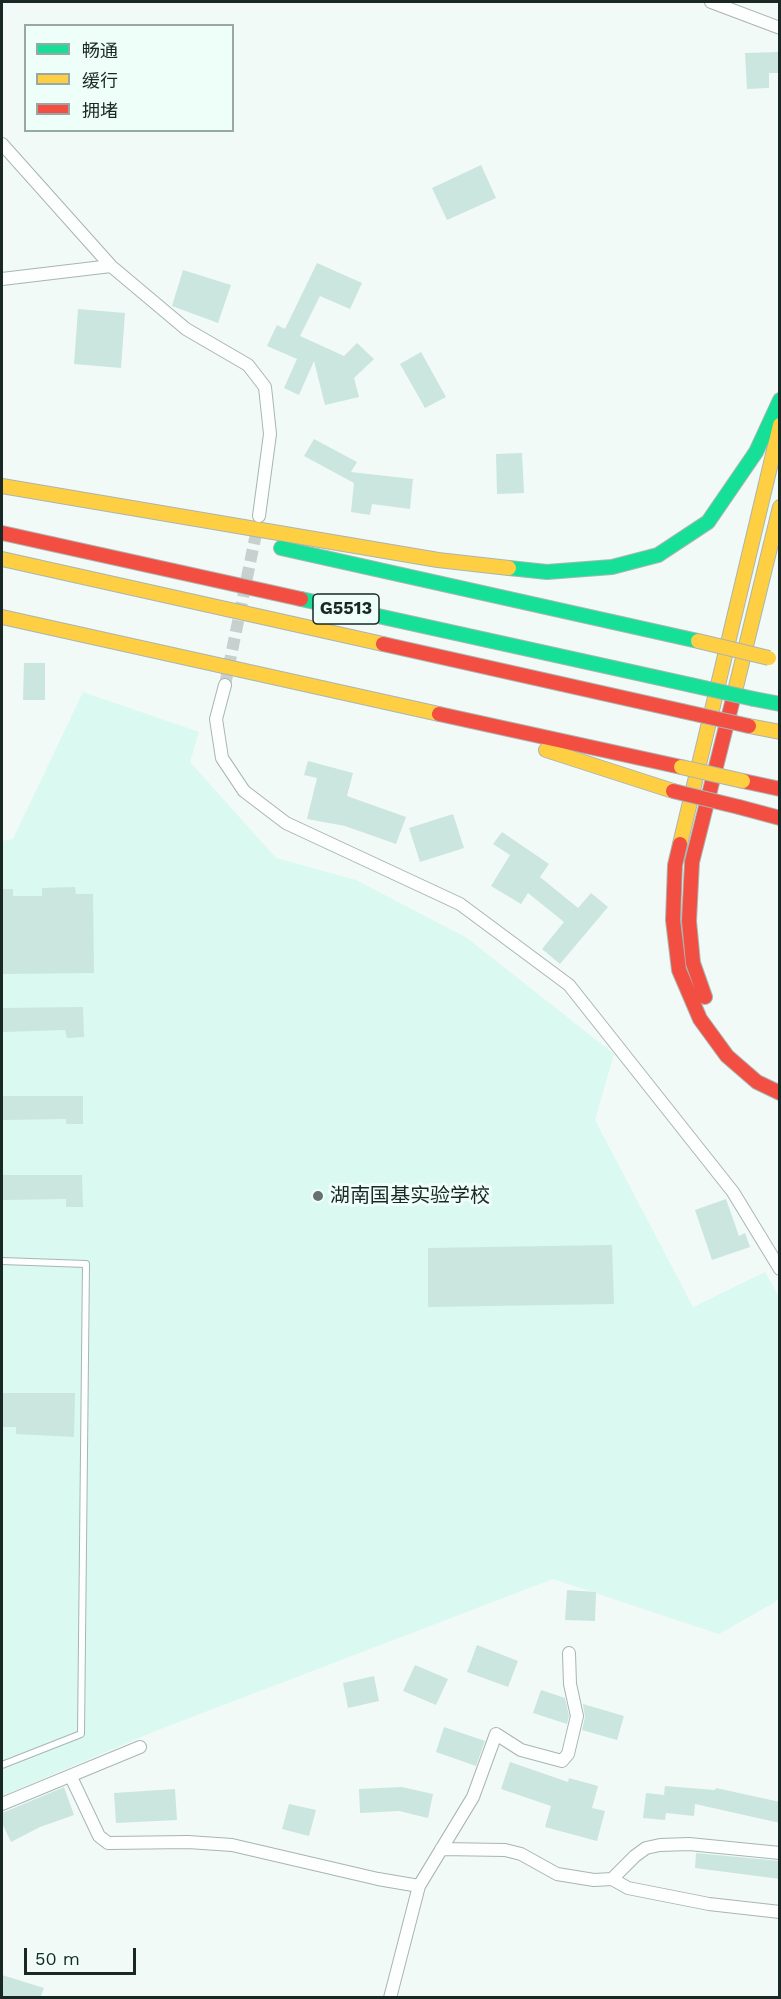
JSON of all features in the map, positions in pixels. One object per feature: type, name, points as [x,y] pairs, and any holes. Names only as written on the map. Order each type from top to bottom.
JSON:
[{"type":"highway","points":[[2,488],[438,560],[547,572],[612,567],[657,555],[708,522],[756,452],[780,400]]},
{"type":"highway","points":[[780,425],[675,865],[673,920],[679,970],[700,1019],[727,1056],[757,1082],[780,1094]]},
{"type":"highway","points":[[2,488],[774,659]]},
{"type":"highway","points":[[780,507],[692,862],[689,921],[693,963],[711,1011],[739,1050],[771,1074],[780,1077]]},
{"type":"highway","name":"G5513","points":[[2,533],[780,704]]},
{"type":"highway","name":"G5513","points":[[2,559],[780,732]]},
{"type":"highway","points":[[2,617],[780,789]]},
{"type":"highway","points":[[419,709],[672,791],[780,818]]},
{"type":"street","points":[[711,2],[780,28]]},
{"type":"street","points":[[2,144],[111,266],[186,329],[248,365],[265,387],[270,434],[259,516]]},
{"type":"street","points":[[2,279],[111,266]]},
{"type":"street","points":[[225,684],[216,719],[222,758],[244,791],[286,823],[460,904],[569,984],[733,1192],[780,1269]]},
{"type":"street","points":[[390,1998],[419,1886],[473,1797],[496,1734],[521,1750],[562,1761],[568,1754],[577,1716],[570,1684],[569,1653]]},
{"type":"street","points":[[2,1804],[140,1747]]},
{"type":"street","points":[[70,1777],[99,1836],[108,1843],[188,1842],[232,1845],[378,1879],[419,1886]]},
{"type":"street","points":[[612,1879],[634,1856],[646,1848],[660,1845],[689,1844],[780,1853]]},
{"type":"street","points":[[441,1849],[505,1850],[521,1854],[557,1874],[594,1880],[612,1879],[639,1891],[709,1904],[780,1912]]},
{"type":"lane","points":[[2,1262],[86,1264],[81,1734],[2,1765]]},
{"type":"shaded area","name":"湖南国基实验学校","points":[[83,692],[199,732],[190,762],[276,858],[356,880],[467,938],[614,1054],[595,1120],[693,1307],[765,1272],[779,1297],[779,1598],[775,1602],[719,1634],[553,1579],[158,1730],[2,1796],[2,841],[13,839]]},
{"type":"building","points":[[780,52],[780,73],[769,73],[769,88],[747,89],[745,53]]},
{"type":"building","points":[[481,165],[496,198],[447,220],[432,188]]},
{"type":"building","points":[[317,263],[362,283],[350,309],[320,296],[300,336],[344,356],[357,343],[374,359],[354,378],[359,397],[325,405],[314,361],[299,395],[284,388],[297,359],[267,346],[277,325],[285,329]]},
{"type":"building","points":[[183,270],[231,285],[218,323],[172,306]]},
{"type":"building","points":[[78,309],[125,313],[121,368],[74,364]]},
{"type":"building","points":[[421,352],[446,397],[425,408],[400,364]]},
{"type":"building","points":[[314,439],[357,462],[351,472],[413,479],[410,509],[372,504],[370,515],[351,512],[354,483],[304,456]]},
{"type":"building","points":[[522,453],[524,493],[497,494],[496,454]]},
{"type":"building","points":[[24,663],[45,663],[45,700],[23,700]]},
{"type":"building","points":[[308,761],[353,773],[347,796],[406,817],[396,844],[345,826],[307,819],[317,778],[304,775]]},
{"type":"building","points":[[453,814],[464,848],[420,862],[409,828]]},
{"type":"building","points":[[502,832],[549,864],[540,877],[578,908],[591,893],[608,907],[560,964],[542,949],[564,922],[528,893],[521,904],[491,886],[510,855],[493,844]]},
{"type":"building","points":[[75,887],[76,894],[93,894],[94,973],[2,974],[2,889],[13,889],[13,896],[42,896],[42,888]]},
{"type":"building","points":[[83,1007],[84,1037],[67,1038],[65,1030],[2,1032],[2,1008]]},
{"type":"building","points":[[2,1096],[83,1096],[83,1124],[66,1124],[66,1119],[2,1120]]},
{"type":"building","points":[[2,1175],[82,1175],[83,1207],[66,1207],[66,1199],[2,1200]]},
{"type":"building","points":[[726,1199],[739,1236],[745,1233],[750,1247],[712,1260],[695,1210]]},
{"type":"building","points":[[612,1245],[614,1304],[428,1307],[428,1248]]},
{"type":"building","points":[[2,1393],[75,1393],[74,1437],[16,1434],[16,1427],[2,1427]]},
{"type":"building","points":[[567,1590],[596,1592],[595,1621],[565,1620]]},
{"type":"building","points":[[477,1645],[518,1661],[508,1687],[467,1672]]},
{"type":"building","points":[[415,1665],[448,1679],[436,1705],[403,1691]]},
{"type":"building","points":[[374,1676],[379,1701],[348,1708],[343,1683]]},
{"type":"building","points":[[541,1690],[565,1698],[569,1716],[567,1724],[533,1713]]},
{"type":"building","points":[[583,1704],[624,1716],[617,1740],[582,1730],[585,1717]]},
{"type":"building","points":[[444,1727],[485,1741],[476,1766],[436,1752]]},
{"type":"building","points":[[510,1762],[568,1782],[569,1778],[598,1786],[592,1808],[605,1811],[597,1841],[545,1827],[551,1806],[501,1789]]},
{"type":"building","points":[[665,1786],[715,1790],[716,1788],[780,1802],[780,1823],[695,1804],[694,1816],[666,1813],[665,1820],[643,1818],[646,1793],[664,1795]]},
{"type":"building","points":[[64,1787],[74,1815],[40,1827],[11,1842],[2,1823],[2,1813]]},
{"type":"building","points":[[402,1787],[433,1794],[428,1818],[399,1811],[360,1813],[359,1789]]},
{"type":"building","points":[[175,1789],[177,1820],[116,1823],[114,1793]]},
{"type":"building","points":[[289,1804],[316,1810],[309,1836],[282,1829]]},
{"type":"building","points":[[696,1853],[780,1861],[780,1879],[695,1868]]},
{"type":"building","points":[[2,1975],[44,1988],[40,1998],[2,1998]]},
{"type":"tunnel","points":[[225,685],[258,524]]},
{"type":"traffic: fast","points":[[509,568],[547,572],[612,567],[658,555],[708,522],[756,452],[780,400]]},
{"type":"traffic: fast","points":[[281,548],[698,641]]},
{"type":"traffic: fast","points":[[301,599],[691,685]]},
{"type":"traffic: fast","points":[[691,685],[754,699]]},
{"type":"traffic: fast","points":[[754,699],[780,704]]},
{"type":"traffic: slow","points":[[680,844],[780,425]]},
{"type":"traffic: slow","points":[[2,486],[438,560],[509,568]]},
{"type":"traffic: slow","points":[[734,695],[780,507]]},
{"type":"traffic: slow","points":[[2,559],[383,644]]},
{"type":"traffic: slow","points":[[2,617],[439,714]]},
{"type":"traffic: slow","points":[[698,641],[769,658]]},
{"type":"traffic: slow","points":[[749,726],[780,732]]},
{"type":"traffic: slow","points":[[546,750],[673,791]]},
{"type":"traffic: slow","points":[[681,767],[743,781]]},
{"type":"traffic: jam","points":[[2,533],[301,599]]},
{"type":"traffic: jam","points":[[383,644],[682,711]]},
{"type":"traffic: jam","points":[[705,997],[693,963],[689,921],[692,862],[734,695]]},
{"type":"traffic: jam","points":[[682,711],[749,726]]},
{"type":"traffic: jam","points":[[439,714],[681,767]]},
{"type":"traffic: jam","points":[[743,781],[780,789]]},
{"type":"traffic: jam","points":[[673,791],[739,807]]},
{"type":"traffic: jam","points":[[739,807],[780,818]]},
{"type":"traffic: jam","points":[[680,844],[675,865],[673,920],[679,970],[700,1019],[727,1056],[757,1082],[780,1093]]},
{"type":"place","name":"湖南国基实验学校","points":[[318,1196]]}]
